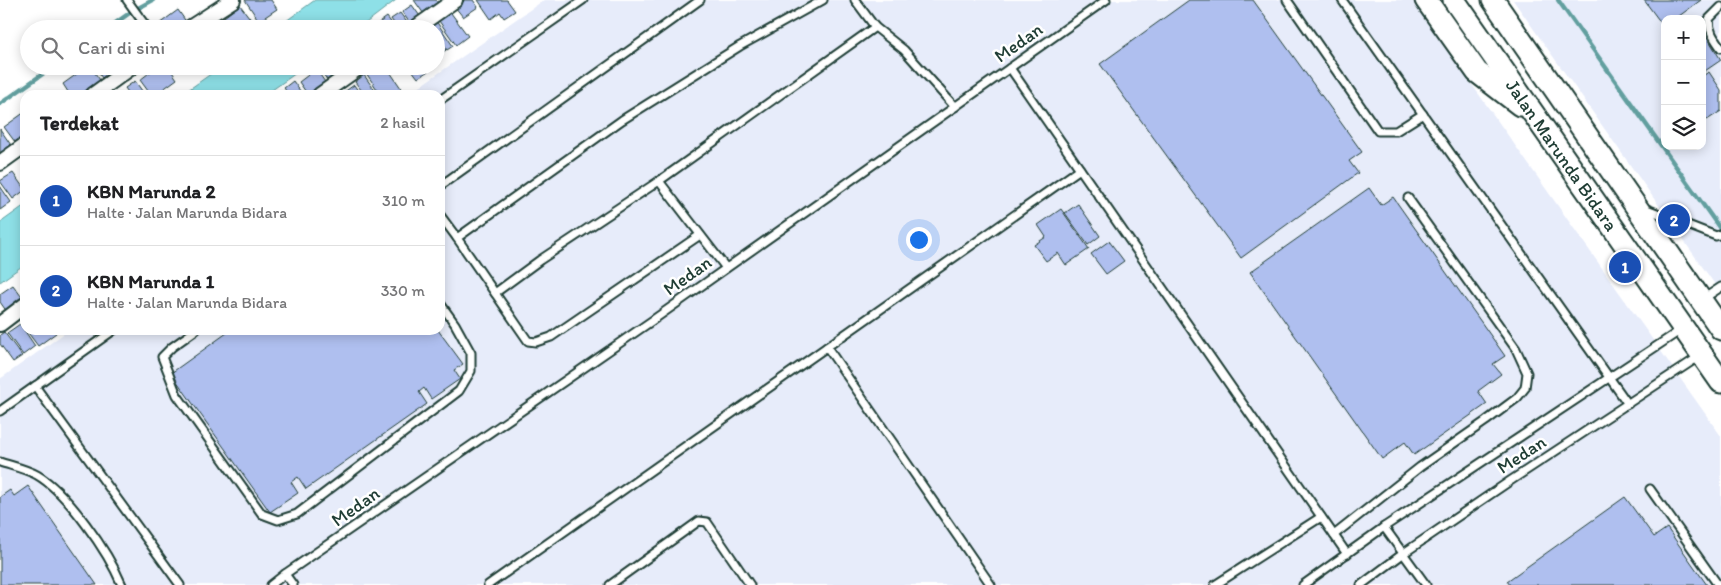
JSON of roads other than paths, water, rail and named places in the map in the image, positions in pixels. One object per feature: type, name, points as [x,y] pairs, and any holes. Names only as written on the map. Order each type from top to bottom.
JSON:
[{"type":"main road","points":[[1426,0],[1477,72],[1535,115]]},
{"type":"main road","name":"Jalan Marunda Bidara","points":[[1454,0],[1721,382]]},
{"type":"main road","name":"Jalan Marunda Bidara","points":[[1494,0],[1721,329]]},
{"type":"street","points":[[202,20],[233,0]]},
{"type":"street","points":[[427,20],[455,0]]},
{"type":"street","points":[[100,90],[121,75]]},
{"type":"street","points":[[327,90],[348,75]]},
{"type":"street","points":[[0,163],[20,149]]},
{"type":"street","points":[[0,324],[20,310]]},
{"type":"lane","points":[[127,0],[141,20]]},
{"type":"lane","points":[[445,97],[583,0]]},
{"type":"lane","points":[[445,182],[700,0]]},
{"type":"lane","points":[[457,238],[638,109],[740,46],[823,0]]},
{"type":"lane","points":[[856,0],[875,27],[904,50],[955,106]]},
{"type":"lane","name":"Medan","points":[[271,585],[1106,0]]},
{"type":"lane","points":[[1287,0],[1378,131],[1396,131],[1422,114]]},
{"type":"lane","points":[[1342,0],[1628,404]]},
{"type":"lane","points":[[1721,7],[1709,19],[1711,33],[1721,48]]},
{"type":"lane","points":[[495,293],[540,260],[659,181],[875,27]]},
{"type":"lane","points":[[1010,68],[1347,554]]},
{"type":"lane","points":[[488,585],[1080,169]]},
{"type":"lane","points":[[659,181],[726,268]]},
{"type":"lane","points":[[1334,535],[1420,467],[1509,404],[1525,388],[1527,373],[1516,349],[1408,198]]},
{"type":"lane","points":[[1635,204],[1718,235]]},
{"type":"lane","points":[[445,222],[528,341],[536,342],[551,337],[700,234]]},
{"type":"lane","points":[[1701,300],[1721,287]]},
{"type":"lane","points":[[189,335],[162,357],[177,396],[262,514],[278,520],[297,514],[459,391],[471,371],[471,353],[445,310]]},
{"type":"lane","points":[[1303,585],[1384,527],[1683,328]]},
{"type":"lane","points":[[0,411],[107,335]]},
{"type":"lane","points":[[827,347],[991,585]]},
{"type":"lane","name":"Medan","points":[[1361,585],[1404,553],[1510,481],[1702,355]]},
{"type":"lane","points":[[35,386],[180,585]]},
{"type":"lane","points":[[0,462],[36,475],[64,496],[91,534],[122,585]]},
{"type":"lane","points":[[1650,489],[1718,585]]},
{"type":"lane","points":[[1215,585],[1321,517]]},
{"type":"lane","points":[[610,585],[699,521],[706,522],[750,585]]},
{"type":"lane","points":[[1384,527],[1426,585]]},
{"type":"lane","points":[[285,574],[293,585]]},
{"type":"water","points":[[315,0],[396,0],[370,20],[287,20]]},
{"type":"water","points":[[209,75],[293,75],[272,90],[188,90]]},
{"type":"water","points":[[20,209],[20,268],[0,282],[0,223]]},
{"type":"waterway","points":[[120,20],[153,0]]},
{"type":"waterway","points":[[1558,0],[1721,230]]},
{"type":"waterway","points":[[0,104],[41,75]]},
{"type":"place","name":"KBN Marunda 1","points":[[1674,220]]},
{"type":"place","name":"KBN Marunda 2","points":[[1625,267]]}]
